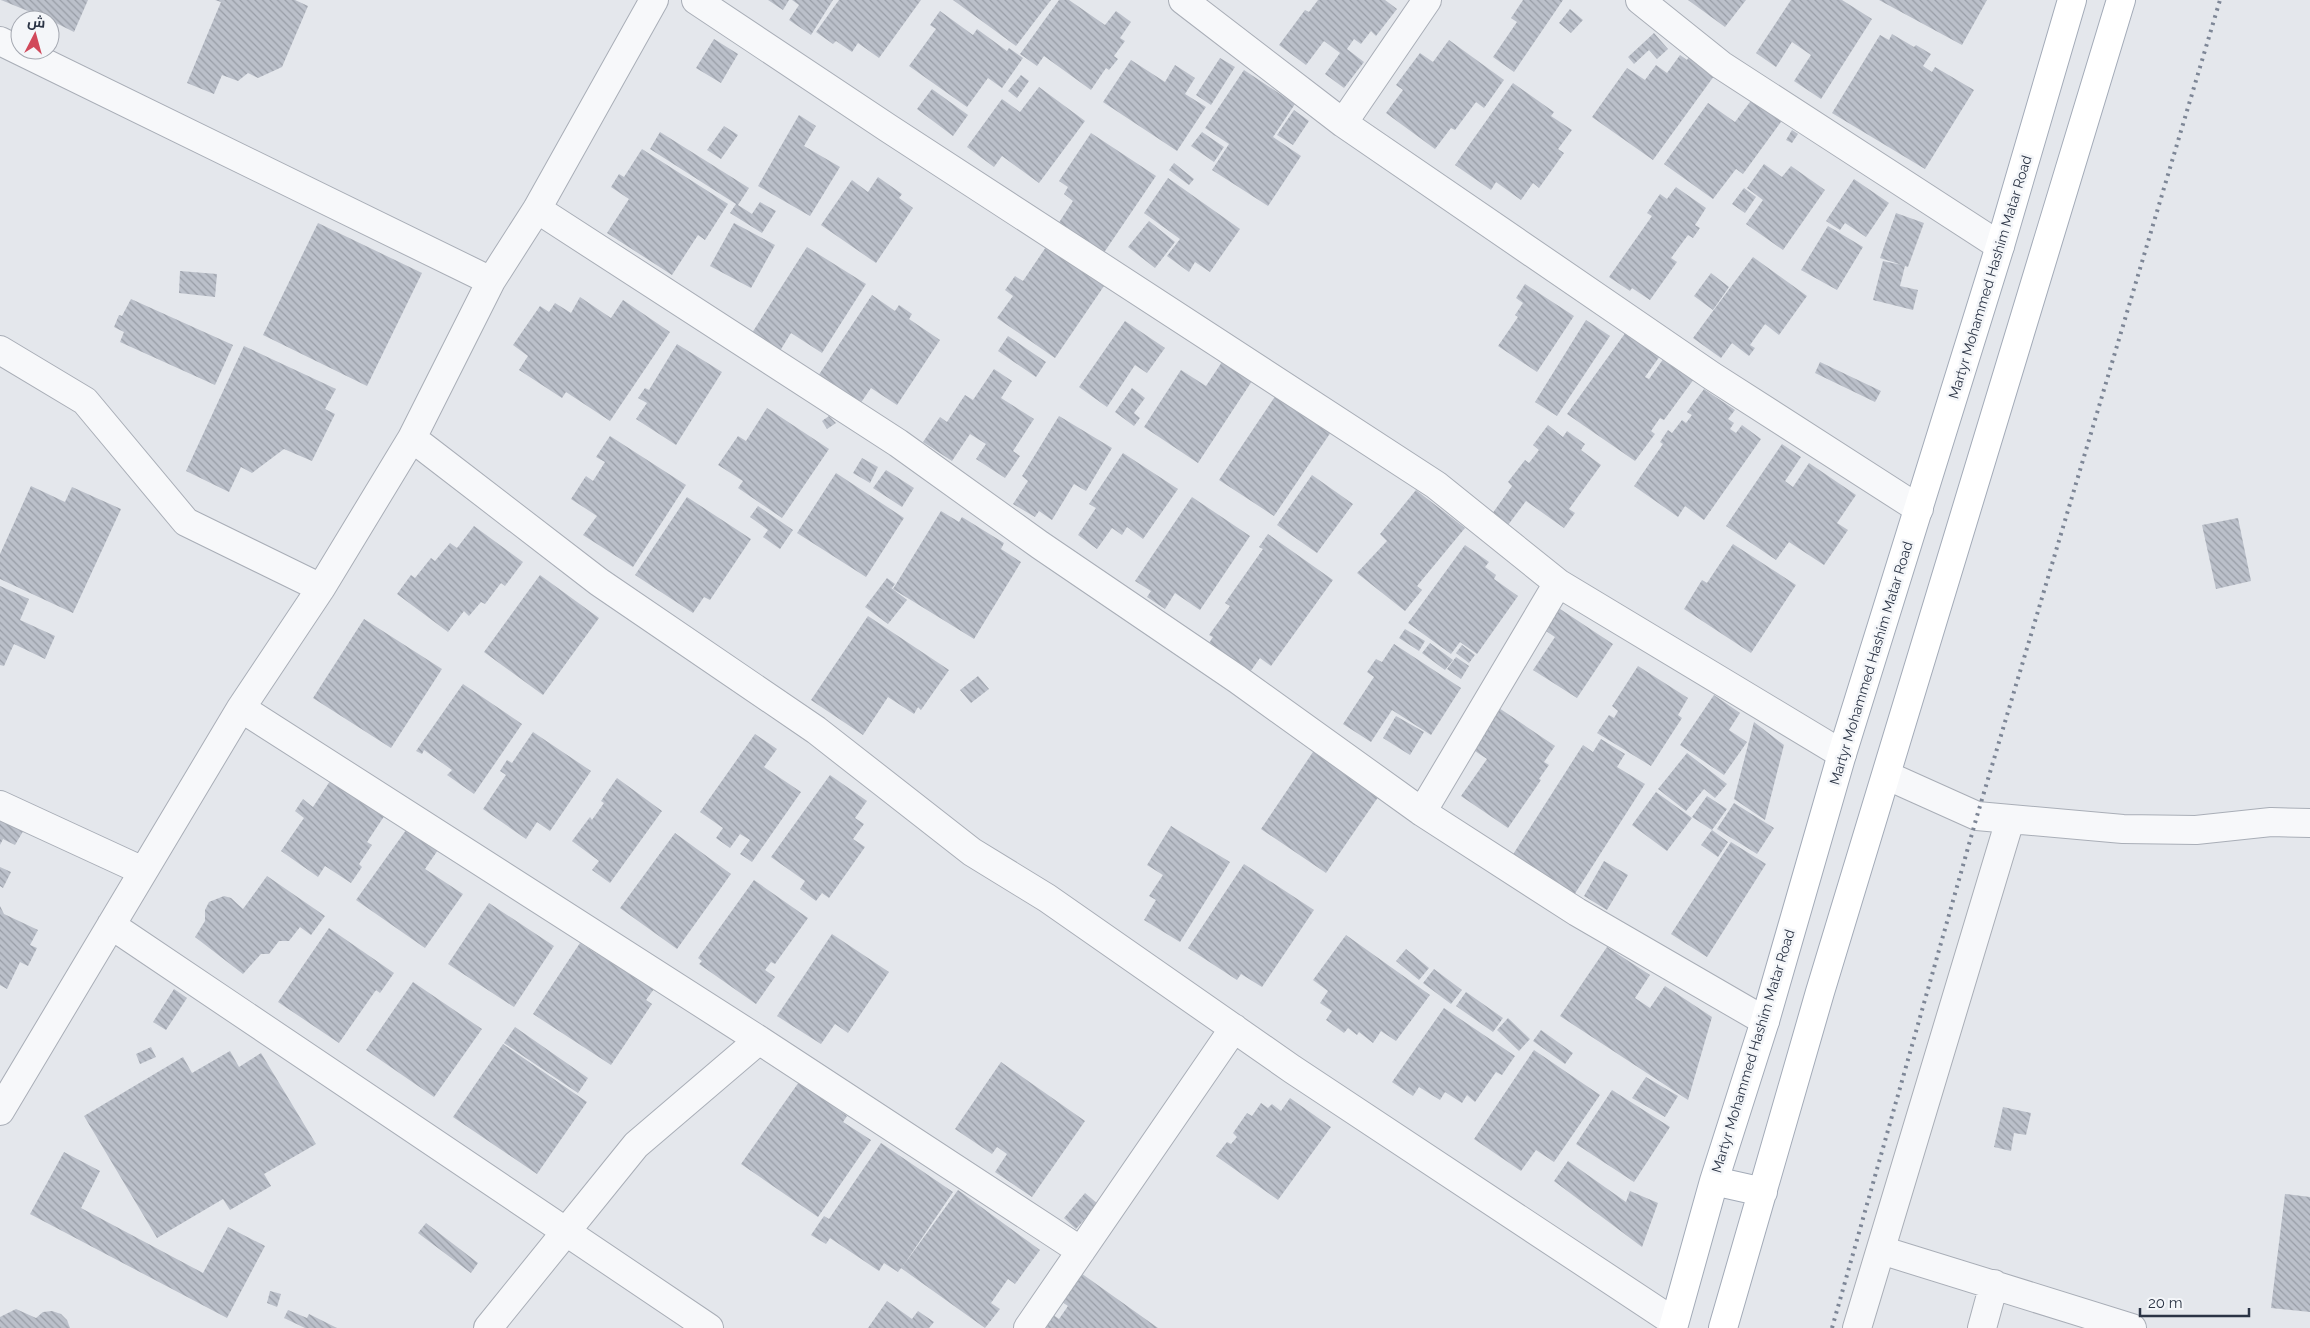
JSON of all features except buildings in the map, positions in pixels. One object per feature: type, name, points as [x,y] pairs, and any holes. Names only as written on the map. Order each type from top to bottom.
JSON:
[{"type":"main road","name":"Martyr Mohammed Hashim Matar Road","points":[[1673,1325],[1714,1181],[1765,1021],[1842,754],[2000,246],[2072,0]]},
{"type":"main road","points":[[1723,1328],[1820,992],[1888,776],[2122,0]]},
{"type":"main road","points":[[1714,1181],[1763,1192]]},
{"type":"street","points":[[0,1111],[241,708],[321,588],[412,438],[491,281],[538,209],[654,0]]},
{"type":"street","points":[[696,0],[888,128],[1436,485],[1558,583],[1842,754]]},
{"type":"street","points":[[1183,0],[1343,123],[1704,370],[1918,509]]},
{"type":"street","points":[[1343,123],[1427,0]]},
{"type":"street","points":[[1640,0],[1721,65],[2000,246]]},
{"type":"street","points":[[0,41],[491,281]]},
{"type":"street","points":[[538,209],[898,443],[1040,545],[1237,679],[1422,812],[1577,912],[1765,1021]]},
{"type":"street","points":[[0,350],[85,401],[186,522],[321,588]]},
{"type":"street","points":[[412,438],[598,582],[816,730],[972,852],[1047,898],[1292,1069],[1673,1325]]},
{"type":"street","points":[[1422,812],[1558,583]]},
{"type":"street","points":[[241,708],[759,1040],[1081,1251]]},
{"type":"street","points":[[1888,776],[1977,816],[2010,820],[2124,829],[2196,830],[2271,822],[2310,823]]},
{"type":"street","points":[[0,805],[143,871]]},
{"type":"street","points":[[1857,1328],[2010,820]]},
{"type":"street","points":[[111,925],[709,1328]]},
{"type":"street","points":[[1028,1328],[1234,1028]]},
{"type":"street","points":[[488,1328],[636,1145],[759,1040]]},
{"type":"street","points":[[1881,1250],[2132,1328]]},
{"type":"street","points":[[1982,1328],[1994,1284]]},
{"type":"railway","points":[[1832,1328],[1977,816],[2220,0]]}]
